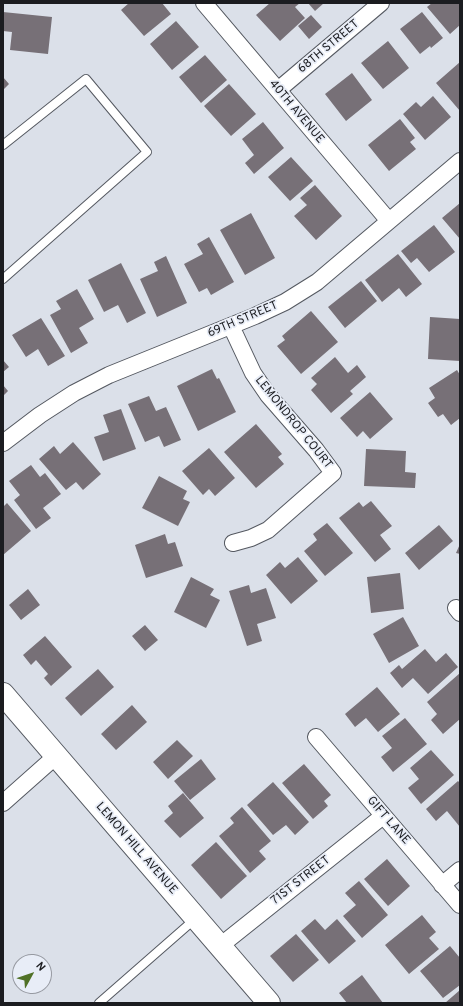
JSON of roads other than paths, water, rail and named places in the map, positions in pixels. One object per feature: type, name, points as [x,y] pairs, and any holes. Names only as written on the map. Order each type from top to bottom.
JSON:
[{"type":"street","name":"40TH AVENUE","points":[[204,3],[389,221]]},
{"type":"street","name":"68TH STREET","points":[[278,90],[380,3]]},
{"type":"street","name":"69TH STREET","points":[[3,444],[40,415],[109,375],[231,326],[285,302],[317,282],[460,162]]},
{"type":"street","name":"LEMONDROP COURT","points":[[231,326],[254,373],[268,395],[316,450],[333,473],[268,530],[251,538],[233,543]]},
{"type":"street","name":"LEMON HILL AVENUE","points":[[3,694],[269,1003]]},
{"type":"street","name":"GIFT LANE","points":[[316,737],[460,905]]},
{"type":"street","points":[[3,803],[56,756]]},
{"type":"street","name":"71ST STREET","points":[[220,946],[383,816]]},
{"type":"street","points":[[442,885],[460,870]]},
{"type":"lane","points":[[3,145],[86,79],[147,152],[3,280]]},
{"type":"lane","points":[[99,1003],[196,918]]}]
